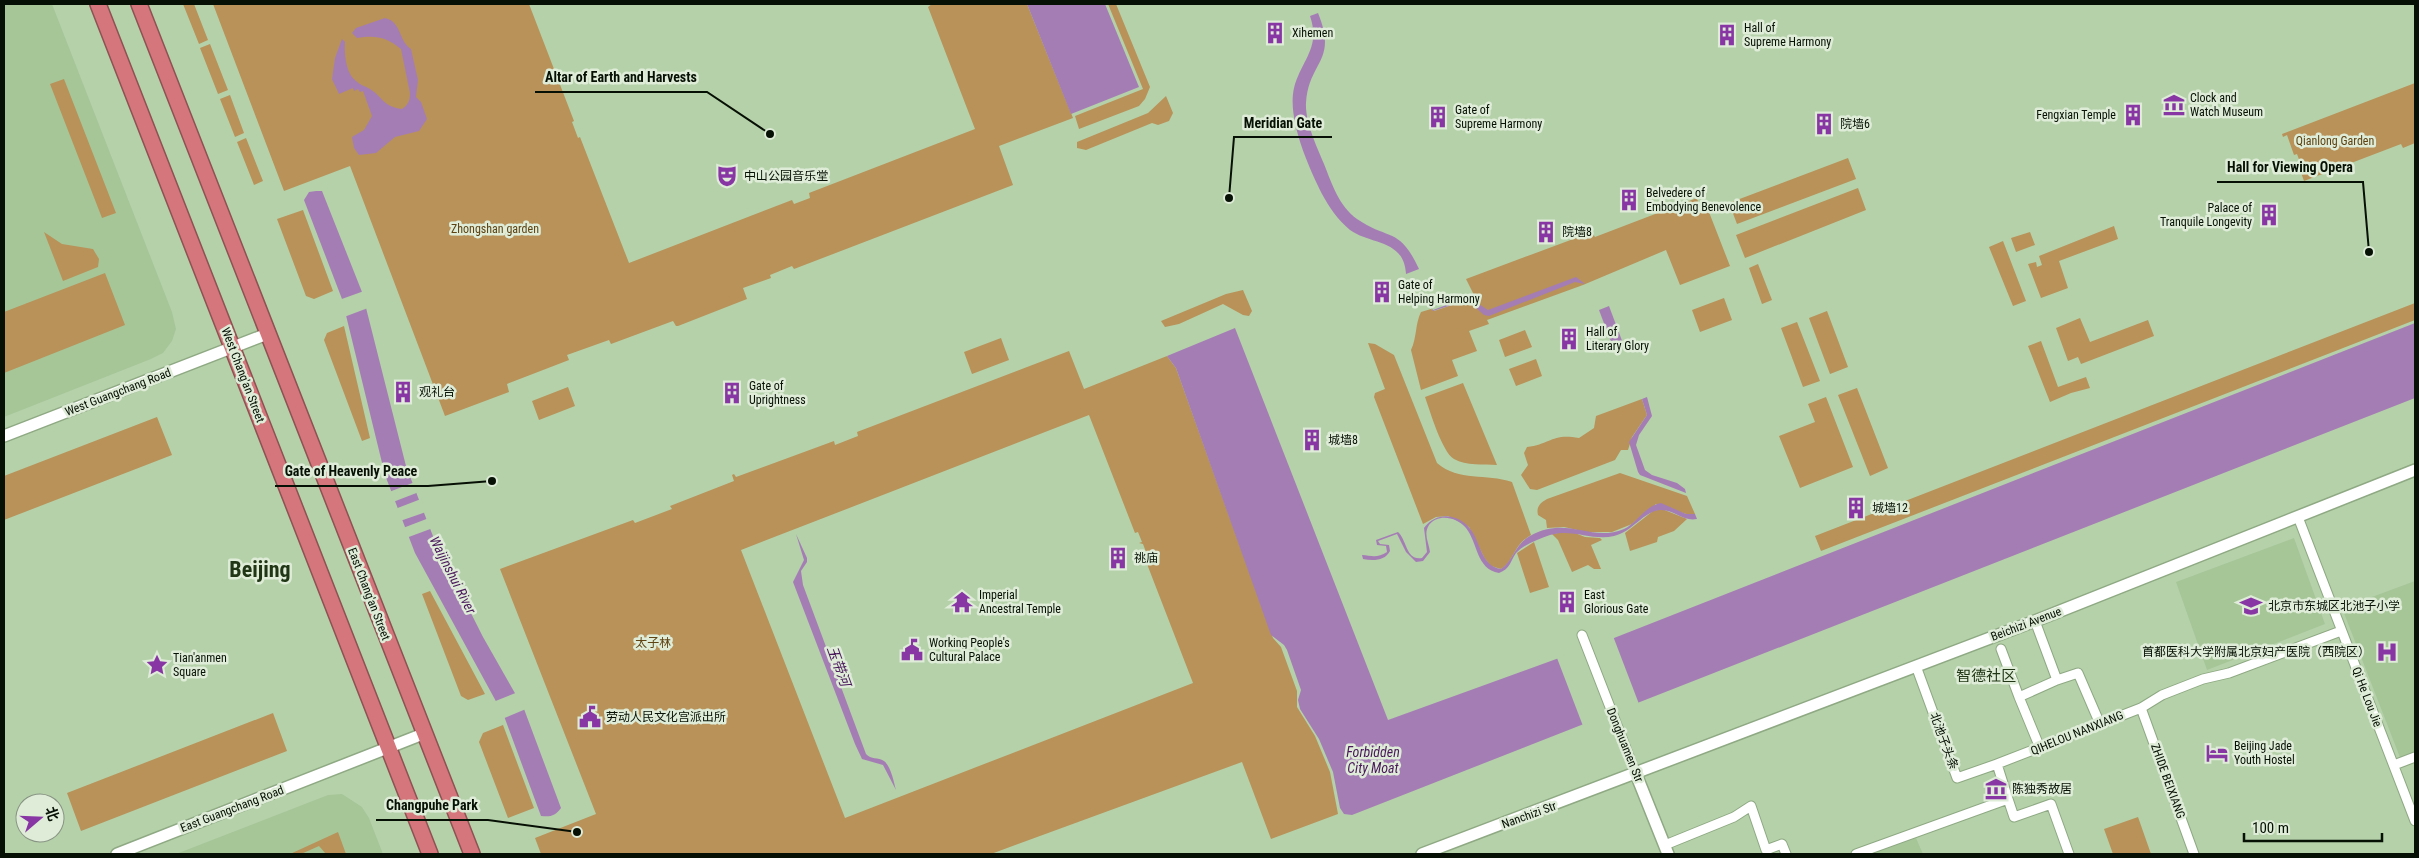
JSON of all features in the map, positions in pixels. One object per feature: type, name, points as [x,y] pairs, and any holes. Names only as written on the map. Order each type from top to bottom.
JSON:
[{"type":"highway","name":"West Chang'an Street","points":[[98,4],[388,748]]},
{"type":"highway","points":[[139,4],[267,334]]},
{"type":"highway","name":"East Chang'an Street","points":[[267,334],[423,734],[472,854]]},
{"type":"highway","points":[[388,748],[430,854]]},
{"type":"street","name":"West Guangchang Road","points":[[4,436],[267,334]]},
{"type":"street","name":"Beichizi Avenue","points":[[1636,774],[2035,621],[2415,470]]},
{"type":"street","name":"Qi He Lou Jie","points":[[2298,517],[2415,821]]},
{"type":"street","points":[[2035,621],[2056,680]]},
{"type":"street","name":"QIHELOU NANXIANG","points":[[1997,764],[2141,708],[2162,695],[2195,682],[2229,674],[2341,631]]},
{"type":"street","name":"Donghuamen Str","points":[[1582,635],[1667,849]]},
{"type":"street","points":[[2001,649],[2040,748]]},
{"type":"street","name":"北池子头条","points":[[1916,666],[1957,778],[1997,764]]},
{"type":"street","points":[[2019,697],[2056,680],[2078,673],[2100,724]]},
{"type":"street","name":"ZHIDE BEIXIANG","points":[[2141,708],[2194,854]]},
{"type":"street","name":"East Guangchang Road","points":[[117,854],[423,734]]},
{"type":"street","points":[[2394,766],[2415,757]]},
{"type":"street","points":[[1997,764],[2014,817],[2051,804],[2069,854]]},
{"type":"street","name":"Nanchizi Str","points":[[1422,854],[1636,774]]},
{"type":"street","points":[[1856,854],[2008,799]]},
{"type":"street","points":[[1667,849],[1734,817],[1751,806],[1766,850],[1782,844],[1786,854]]},
{"type":"shaded area","points":[[4,4],[52,4],[172,312],[176,329],[172,341],[163,353],[4,417]]},
{"type":"shaded area","name":"北京市东城区北池子小学","points":[[2294,538],[2325,624],[2207,670],[2176,582]]},
{"type":"shaded area","name":"首都医科大学附属北京妇产医院（西院区）","points":[[2415,581],[2415,754],[2401,760],[2342,608]]},
{"type":"shaded area","points":[[342,794],[362,807],[369,818],[383,854],[176,854],[328,795]]},
{"type":"shaded area","points":[[1916,838],[1923,854],[1867,854]]},
{"type":"green space","points":[[183,4],[194,4],[208,40],[199,44]]},
{"type":"green space","name":"Zhongshan garden","points":[[213,4],[529,4],[574,121],[572,122],[578,138],[580,137],[629,263],[792,200],[794,204],[810,198],[809,193],[975,129],[928,7],[932,4],[1027,4],[1073,118],[999,146],[1013,185],[794,269],[792,266],[770,275],[771,278],[743,288],[747,299],[678,326],[673,321],[611,344],[609,340],[567,355],[569,360],[507,384],[509,392],[445,416],[350,166],[284,191]]},
{"type":"green space","points":[[1108,4],[1116,4],[1150,87],[1145,99],[1139,106],[1079,129],[1075,116],[1143,89]]},
{"type":"green space","points":[[210,44],[228,90],[218,94],[200,48]]},
{"type":"green space","points":[[64,79],[116,213],[102,218],[50,84]]},
{"type":"green space","name":"Qianlong Garden","points":[[2415,83],[2415,143],[2403,148],[2401,144],[2304,181],[2298,164],[2300,162],[2297,154],[2294,155],[2287,135],[2283,137],[2282,134]]},
{"type":"green space","points":[[230,95],[244,133],[235,137],[220,99]]},
{"type":"green space","points":[[1166,96],[1173,113],[1169,121],[1158,125],[1152,123],[1086,150],[1077,148],[1077,142],[1148,113]]},
{"type":"green space","points":[[246,138],[263,181],[254,185],[237,142]]},
{"type":"green space","points":[[1848,158],[1856,179],[1737,224],[1729,203]]},
{"type":"green space","points":[[1858,188],[1866,210],[1745,258],[1736,235]]},
{"type":"green space","points":[[1697,198],[1700,209],[1707,207],[1730,266],[1680,285],[1666,250],[1583,285],[1487,320],[1489,324],[1469,331],[1477,351],[1452,360],[1458,376],[1421,390],[1411,350],[1421,312],[1431,309],[1434,311],[1467,300],[1483,313],[1466,279],[1592,232],[1595,237]]},
{"type":"green space","points":[[303,210],[333,291],[314,299],[306,296],[277,219]]},
{"type":"green space","points":[[2114,226],[2118,239],[2059,261],[2068,288],[2041,298],[2028,264],[2036,262],[2037,267],[2042,265],[2039,256]]},
{"type":"green space","points":[[44,232],[62,244],[93,249],[99,259],[98,267],[63,281]]},
{"type":"green space","points":[[2030,232],[2035,245],[2016,252],[2011,238]]},
{"type":"green space","points":[[2003,241],[2026,301],[2013,306],[1989,247]]},
{"type":"green space","points":[[1758,264],[1772,300],[1762,304],[1749,268]]},
{"type":"green space","points":[[105,273],[125,325],[4,373],[4,312]]},
{"type":"green space","points":[[1243,290],[1252,311],[1249,316],[1243,315],[1223,304],[1179,324],[1165,327],[1161,321],[1226,294]]},
{"type":"green space","points":[[1724,298],[1732,320],[1700,332],[1692,310]]},
{"type":"green space","points":[[2415,303],[2415,320],[1821,551],[1815,536]]},
{"type":"green space","points":[[1827,311],[1848,367],[1830,374],[1809,318]]},
{"type":"green space","points":[[2080,318],[2090,342],[2148,320],[2154,336],[2081,364],[2078,357],[2068,361],[2056,328]]},
{"type":"green space","points":[[1797,322],[1820,381],[1803,387],[1781,328]]},
{"type":"green space","points":[[344,326],[370,438],[362,441],[324,340],[327,333]]},
{"type":"green space","points":[[1525,330],[1532,347],[1505,357],[1499,340]]},
{"type":"green space","points":[[1001,338],[1009,360],[972,374],[964,352]]},
{"type":"green space","points":[[2041,341],[2058,387],[2086,377],[2090,388],[2071,393],[2050,402],[2028,346]]},
{"type":"green space","points":[[1368,343],[1375,344],[1394,355],[1437,463],[1454,473],[1512,482],[1531,535],[1521,543],[1506,565],[1501,569],[1491,566],[1485,559],[1469,527],[1448,516],[1436,517],[1423,524],[1374,397],[1375,393],[1385,389]]},
{"type":"green space","name":"太子林","points":[[1069,351],[1084,389],[1167,356],[1176,368],[1273,638],[1281,647],[1297,691],[1297,707],[1315,736],[1330,772],[1338,814],[1271,839],[1242,762],[991,854],[541,854],[535,838],[596,814],[500,569],[633,520],[635,523],[672,509],[670,506],[734,481],[732,475],[734,474],[736,477],[834,441],[835,445],[858,436],[857,432]],"holes":[[[1089,415],[1135,533],[1138,532],[1142,542],[1139,543],[1143,544],[1146,552],[1143,554],[1146,554],[1150,562],[1147,564],[1193,683],[845,818],[741,550]]]},
{"type":"green space","points":[[1536,359],[1542,376],[1516,386],[1509,369]]},
{"type":"green space","points":[[1463,383],[1497,465],[1469,464],[1454,459],[1445,448],[1437,431],[1425,397]]},
{"type":"green space","points":[[568,387],[575,406],[539,420],[532,401]]},
{"type":"green space","points":[[1857,388],[1888,468],[1870,476],[1838,395]]},
{"type":"green space","points":[[1826,397],[1853,467],[1800,488],[1779,436],[1815,422],[1808,404]]},
{"type":"green space","points":[[1642,399],[1647,415],[1632,437],[1628,450],[1621,450],[1615,460],[1537,490],[1530,489],[1521,475],[1528,465],[1524,453],[1527,447],[1557,438],[1579,438],[1594,428],[1596,416]]},
{"type":"green space","points":[[157,417],[172,455],[4,520],[4,476]]},
{"type":"green space","points":[[1620,473],[1687,496],[1695,514],[1686,514],[1656,504],[1632,524],[1612,532],[1586,532],[1564,527],[1547,528],[1546,520],[1538,515],[1539,506],[1547,499]]},
{"type":"green space","points":[[1662,509],[1687,519],[1674,531],[1658,537],[1657,542],[1630,551],[1625,533],[1653,511]]},
{"type":"green space","points":[[1570,531],[1585,537],[1600,538],[1602,540],[1591,545],[1601,569],[1594,569],[1588,565],[1572,572],[1558,540],[1552,534]]},
{"type":"green space","points":[[1534,542],[1549,587],[1530,593],[1517,553]]},
{"type":"green space","points":[[430,591],[485,694],[468,700],[461,696],[422,594]]},
{"type":"green space","points":[[273,713],[287,751],[81,831],[67,793]]},
{"type":"green space","points":[[503,725],[534,808],[508,818],[479,742],[483,733]]},
{"type":"green space","points":[[2138,817],[2151,854],[2113,854],[2104,829]]},
{"type":"green space","points":[[338,832],[346,854],[326,854],[319,846],[301,854],[290,854]]},
{"type":"water","points":[[1027,4],[1105,4],[1139,87],[1071,114]]},
{"type":"water","points":[[1318,13],[1325,42],[1324,52],[1308,89],[1306,103],[1307,118],[1312,134],[1333,187],[1345,208],[1368,226],[1399,240],[1412,255],[1419,269],[1406,274],[1404,263],[1399,254],[1393,249],[1385,244],[1358,235],[1338,218],[1322,194],[1300,142],[1293,113],[1294,88],[1312,45],[1313,27],[1310,16]]},
{"type":"water","points":[[385,18],[394,23],[411,49],[418,80],[416,97],[421,102],[427,119],[419,131],[395,137],[376,153],[359,155],[354,148],[352,137],[364,130],[372,116],[363,91],[360,92],[358,89],[354,91],[353,88],[339,94],[332,79],[335,58],[342,39],[345,42],[346,63],[353,78],[359,84],[375,92],[387,104],[402,109],[410,98],[410,93],[401,49],[385,39],[375,37],[357,38],[352,33],[356,28]]},
{"type":"water","points":[[322,191],[362,292],[406,466],[436,544],[483,637],[524,709],[561,808],[552,815],[541,816],[504,716],[415,553],[385,475],[342,299],[304,200],[309,192]]},
{"type":"water","points":[[1576,277],[1585,284],[1575,282],[1489,316],[1484,315],[1467,300],[1433,311],[1425,298],[1433,310],[1468,297],[1488,310]]},
{"type":"water","points":[[1609,306],[1624,346],[1614,350],[1599,310]]},
{"type":"water","name":"Forbidden City Moat","points":[[2415,323],[2415,398],[1352,815],[1344,814],[1340,808],[1333,772],[1319,739],[1300,709],[1298,700],[1301,690],[1287,650],[1284,645],[1271,635],[1176,368],[1167,356],[1235,328],[1388,720],[1614,638]]},
{"type":"water","points":[[1647,397],[1652,416],[1639,435],[1636,445],[1645,470],[1652,475],[1677,483],[1685,489],[1686,493],[1640,475],[1638,472],[1629,442],[1647,415],[1642,399]]},
{"type":"water","points":[[1661,503],[1686,514],[1695,514],[1697,519],[1687,519],[1670,511],[1660,510],[1654,511],[1627,530],[1614,536],[1598,537],[1566,533],[1550,535],[1523,547],[1516,553],[1508,567],[1499,573],[1491,571],[1482,561],[1466,528],[1458,521],[1448,518],[1437,519],[1427,528],[1426,535],[1430,552],[1423,561],[1416,562],[1406,552],[1397,534],[1378,541],[1380,544],[1389,545],[1390,551],[1385,557],[1371,560],[1363,559],[1362,555],[1378,556],[1384,554],[1387,552],[1386,546],[1377,545],[1376,540],[1398,532],[1410,553],[1417,558],[1422,558],[1427,552],[1424,528],[1435,519],[1448,516],[1454,517],[1466,524],[1474,535],[1485,559],[1494,567],[1501,569],[1525,539],[1544,530],[1567,528],[1600,533],[1612,532],[1624,529],[1651,507]]},
{"type":"water","points":[[796,534],[807,558],[807,562],[801,571],[803,585],[866,754],[886,763],[896,790],[883,765],[862,759],[855,744],[793,582],[804,560]]},
{"type":"pier","points":[[364,291],[368,308],[344,317],[339,300]]},
{"type":"pier","points":[[415,482],[419,492],[393,502],[389,492]]},
{"type":"pier","points":[[421,499],[426,512],[400,521],[395,509]]},
{"type":"pier","points":[[429,518],[433,528],[406,538],[403,528]]},
{"type":"pier","points":[[1613,636],[1639,704],[1583,726],[1557,658]]},
{"type":"pier","points":[[518,692],[526,709],[502,719],[493,702]]},
{"type":"place","name":"Xihemen","points":[[1275,33]]},
{"type":"place","name":"Hall of Supreme Harmony","points":[[1727,35]]},
{"type":"place","name":"Clock and Watch Museum","points":[[2174,105]]},
{"type":"place","name":"Fengxian Temple","points":[[2133,115]]},
{"type":"place","name":"Gate of Supreme Harmony","points":[[1438,117]]},
{"type":"place","name":"院墙6","points":[[1824,124]]},
{"type":"place","name":"Altar of Earth and Harvests","points":[[770,134]]},
{"type":"place","name":"中山公园音乐堂","points":[[727,176]]},
{"type":"place","name":"Meridian Gate","points":[[1229,198]]},
{"type":"place","name":"Belvedere of Embodying Benevolence","points":[[1629,200]]},
{"type":"place","name":"Palace of Tranquile Longevity","points":[[2269,215]]},
{"type":"place","name":"院墙8","points":[[1546,232]]},
{"type":"place","name":"Hall for Viewing Opera","points":[[2369,252]]},
{"type":"place","name":"Gate of Helping Harmony","points":[[1382,292]]},
{"type":"place","name":"Hall of Literary Glory","points":[[1569,339]]},
{"type":"place","name":"观礼台","points":[[403,392]]},
{"type":"place","name":"Gate of Uprightness","points":[[732,393]]},
{"type":"place","name":"城墙8","points":[[1312,440]]},
{"type":"place","name":"Gate of Heavenly Peace","points":[[492,481]]},
{"type":"place","name":"城墙12","points":[[1856,508]]},
{"type":"place","name":"祧庙","points":[[1118,558]]},
{"type":"place","name":"Imperial Ancestral Temple","points":[[962,602]]},
{"type":"place","name":"East Glorious Gate","points":[[1567,602]]},
{"type":"place","name":"北京市东城区北池子小学","points":[[2251,606]]},
{"type":"place","name":"Working People's Cultural Palace","points":[[912,650]]},
{"type":"place","name":"首都医科大学附属北京妇产医院（西院区）","points":[[2387,652]]},
{"type":"place","name":"Tian'anmen Square","points":[[157,665]]},
{"type":"place","name":"劳动人民文化宫派出所","points":[[590,717]]},
{"type":"place","name":"Beijing Jade Youth Hostel","points":[[2217,753]]},
{"type":"place","name":"陈独秀故居","points":[[1996,789]]},
{"type":"place","name":"Changpuhe Park","points":[[577,832]]},
{"type":"district","name":"Beijing","points":[[260,569]]},
{"type":"district","name":"智德社区","points":[[1986,676]]},
{"type":"water label","name":"Waijinshui River","points":[[453,575]]},
{"type":"water label","name":"玉带河","points":[[839,666]]}]
